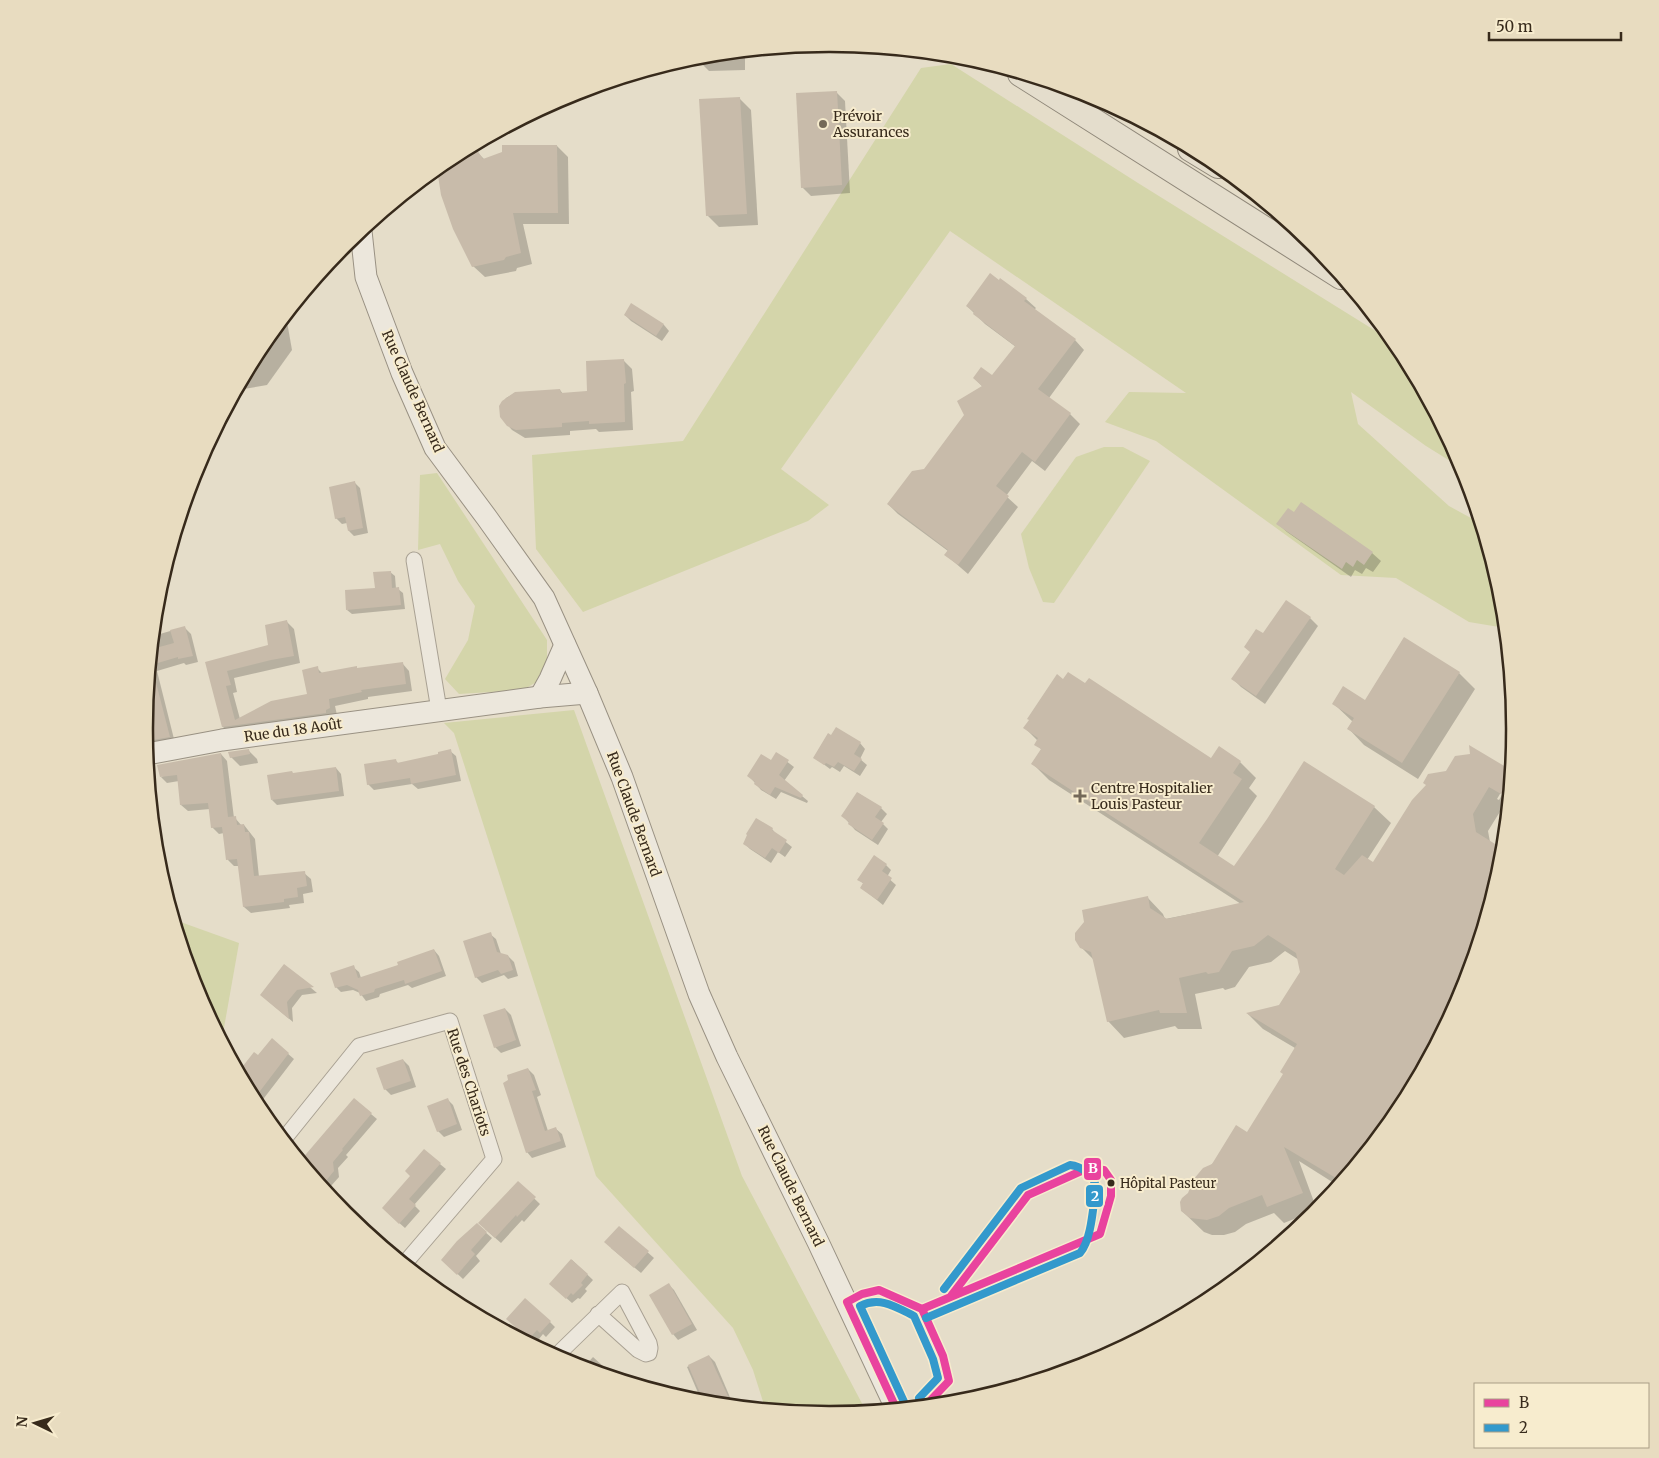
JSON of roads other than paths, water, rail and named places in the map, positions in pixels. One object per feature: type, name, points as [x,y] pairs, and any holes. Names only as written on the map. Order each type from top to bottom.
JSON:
[{"type":"main road","points":[[1038,85],[1320,264]]},
{"type":"street","name":"Rue Claude Bernard","points":[[362,240],[366,277],[402,373],[435,448],[544,598],[622,777],[699,994],[727,1057],[835,1276],[893,1402]]},
{"type":"street","points":[[414,560],[439,710]]},
{"type":"street","points":[[540,697],[565,645]]},
{"type":"street","name":"Rue du 18 Août","points":[[154,753],[222,740],[439,710],[587,693]]},
{"type":"street","name":"Rue des Chariots","points":[[288,1134],[359,1046],[450,1021],[494,1159],[409,1259]]},
{"type":"street","points":[[562,1350],[598,1314]]},
{"type":"place","name":"Prévoir Assurances","points":[[823,124]]},
{"type":"place","name":"Centre Hospitalier Louis Pasteur","points":[[1080,796]]},
{"type":"place","name":"Hôpital Pasteur","points":[[1111,1183]]}]
